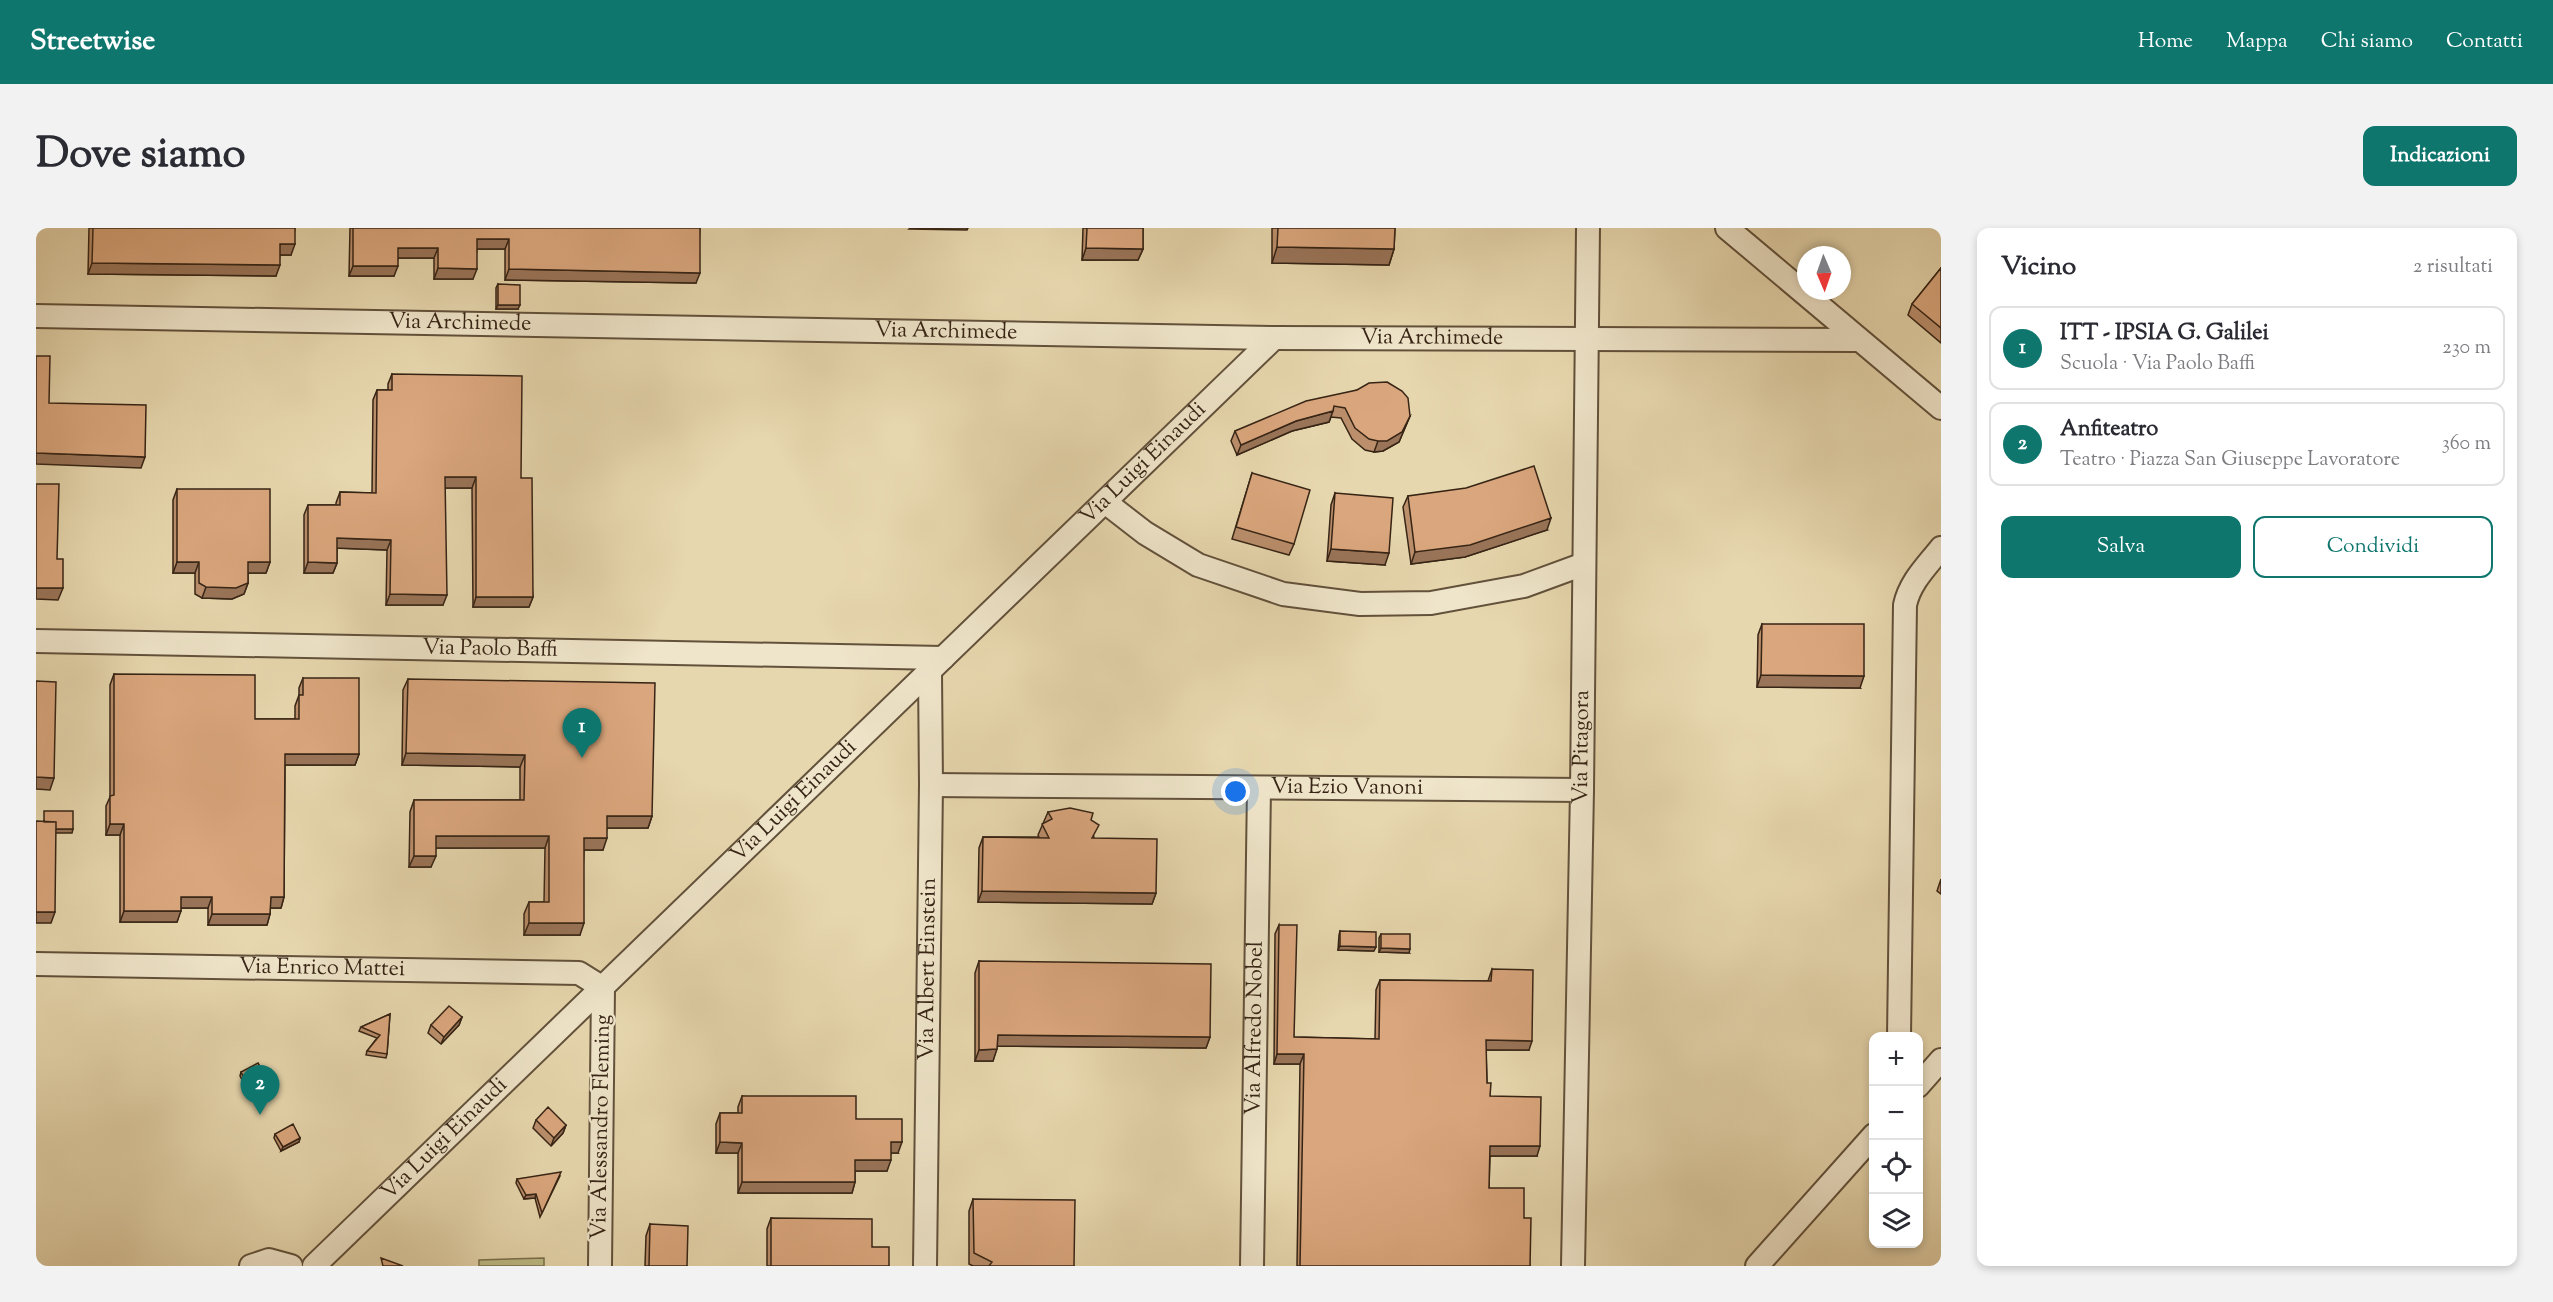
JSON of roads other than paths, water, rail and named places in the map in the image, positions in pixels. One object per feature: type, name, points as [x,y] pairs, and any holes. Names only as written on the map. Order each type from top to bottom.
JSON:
[{"type":"street","name":"Via Pitagora","points":[[1573,1266],[1582,790],[1588,228]]},
{"type":"street","points":[[1727,228],[1941,408]]},
{"type":"street","name":"Via Archimede","points":[[36,315],[1274,338],[1858,340]]},
{"type":"street","name":"Via Luigi Einaudi","points":[[314,1266],[1274,338]]},
{"type":"street","points":[[1105,502],[1145,533],[1198,565],[1283,594],[1359,604],[1431,603],[1454,599],[1524,586],[1584,564]]},
{"type":"street","points":[[1899,1032],[1905,605],[1908,591],[1916,578],[1941,548]]},
{"type":"street","name":"Via Paolo Baffi","points":[[36,641],[937,665]]},
{"type":"street","name":"Via Albert Einstein","points":[[925,1266],[931,785],[937,665]]},
{"type":"street","name":"Via Ezio Vanoni","points":[[931,785],[1582,790]]},
{"type":"street","name":"Via Alfredo Nobel","points":[[1252,1266],[1259,788]]},
{"type":"street","name":"Via Enrico Mattei","points":[[36,964],[579,973],[603,988]]},
{"type":"street","name":"Via Alessandro Fleming","points":[[600,1266],[603,988]]},
{"type":"street","points":[[1923,1080],[1941,1060]]},
{"type":"street","points":[[1757,1266],[1870,1140]]},
{"type":"street","points":[[251,1266],[269,1260],[291,1266]]},
{"type":"place","name":"ITT - IPSIA G. Galilei","points":[[582,758]]},
{"type":"place","name":"Anfiteatro","points":[[260,1115]]}]
